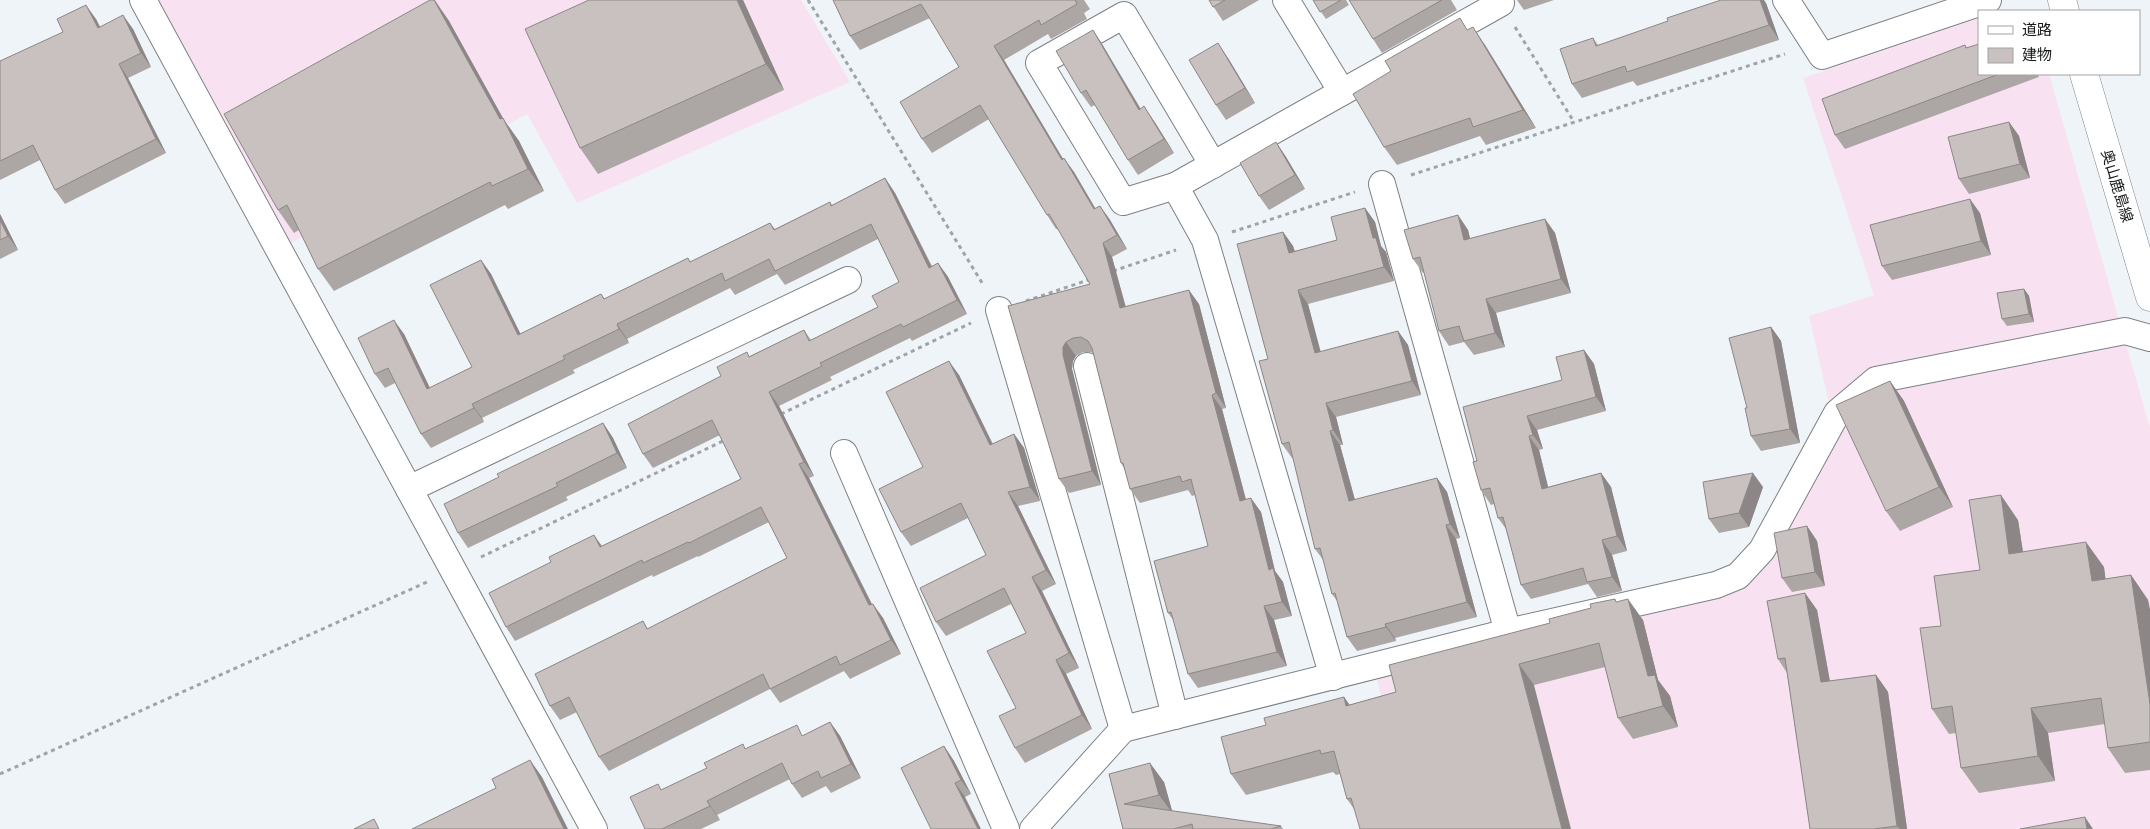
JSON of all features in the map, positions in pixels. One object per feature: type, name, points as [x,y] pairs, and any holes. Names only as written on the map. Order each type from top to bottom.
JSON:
[{"type":"main road","name":"奥山鹿島線","points":[[2084,75],[2150,297]]},
{"type":"street","points":[[144,0],[594,829]]},
{"type":"street","points":[[1286,0],[1342,92]]},
{"type":"street","points":[[1786,0],[1822,56],[1988,0]]},
{"type":"street","points":[[1213,165],[1124,15],[1039,63],[1123,202],[1175,186],[1213,165],[1342,92],[1500,2]]},
{"type":"street","points":[[1382,184],[1508,632]]},
{"type":"street","points":[[1175,186],[1205,240],[1333,677]]},
{"type":"street","points":[[409,489],[848,280]]},
{"type":"street","points":[[999,310],[1123,730]]},
{"type":"street","points":[[1033,829],[1123,730],[1508,632],[1716,585],[1738,576],[1762,550],[1836,413],[1876,380],[2125,331],[2150,338]]},
{"type":"street","points":[[1087,366],[1175,716]]},
{"type":"street","points":[[844,453],[1006,829]]},
{"type":"path","points":[[808,0],[999,310]]},
{"type":"path","points":[[1500,2],[1574,122]]},
{"type":"path","points":[[1112,272],[1205,240],[1815,45]]},
{"type":"path","points":[[776,416],[999,310],[1093,278]]},
{"type":"path","points":[[0,774],[454,570],[731,438]]},
{"type":"shaded area","points":[[146,0],[801,0],[850,82],[577,203],[527,114],[289,244]]},
{"type":"shaded area","points":[[1978,18],[1978,75],[2049,75],[2150,428],[2150,829],[1416,829],[1377,680],[1725,595],[1836,433],[1809,316],[1874,295],[1803,78]]},
{"type":"building","points":[[430,0],[434,0],[500,119],[503,118],[528,169],[492,186],[490,182],[318,269],[287,205],[278,210],[224,114]]},
{"type":"building","points":[[589,0],[737,0],[766,64],[580,148],[525,29]]},
{"type":"building","points":[[833,0],[1075,0],[1077,4],[1041,25],[1039,20],[994,46],[1062,160],[1064,158],[1094,209],[1100,206],[1117,235],[1103,243],[1120,308],[1189,290],[1216,393],[1212,395],[1240,501],[1251,498],[1269,570],[1273,568],[1282,602],[1264,606],[1277,652],[1188,674],[1171,612],[1168,613],[1154,561],[1208,546],[1191,479],[1182,482],[1180,476],[1130,489],[1123,463],[1121,463],[1092,348],[1088,341],[1081,337],[1073,338],[1066,342],[1063,347],[1063,355],[1092,471],[1059,479],[1008,306],[1090,284],[1049,214],[1047,215],[980,105],[922,139],[900,102],[959,67],[921,4],[850,36]]},
{"type":"building","points":[[1209,0],[1225,0],[1213,7]]},
{"type":"building","points":[[1313,0],[1341,0],[1320,12]]},
{"type":"building","points":[[1349,0],[1442,0],[1373,39]]},
{"type":"building","points":[[1721,0],[1760,0],[1769,25],[1627,72],[1625,66],[1572,84],[1560,49],[1593,38],[1596,46],[1668,21],[1667,18]]},
{"type":"building","points":[[86,5],[98,28],[123,15],[141,53],[119,64],[156,139],[55,190],[33,145],[0,161],[0,61],[63,32],[57,19]]},
{"type":"building","points":[[1460,18],[1467,30],[1473,27],[1523,110],[1473,127],[1470,118],[1384,147],[1353,94],[1391,71],[1385,61]]},
{"type":"building","points":[[1093,30],[1139,110],[1144,106],[1164,139],[1128,160],[1086,90],[1081,93],[1056,51]]},
{"type":"building","points":[[1218,43],[1245,88],[1216,105],[1189,60]]},
{"type":"building","points":[[1978,44],[1978,75],[1996,75],[1835,135],[1822,99],[1965,45],[1966,48]]},
{"type":"building","points":[[2009,122],[2020,164],[1959,179],[1948,137]]},
{"type":"building","points":[[1276,142],[1295,175],[1259,196],[1240,163]]},
{"type":"building","points":[[885,178],[929,268],[938,263],[957,300],[903,327],[901,324],[820,363],[822,366],[769,392],[804,462],[799,464],[869,605],[873,604],[891,640],[840,665],[836,656],[770,689],[763,674],[599,757],[569,697],[550,706],[535,674],[643,621],[647,629],[787,558],[761,507],[689,543],[643,563],[642,560],[506,627],[489,593],[551,562],[549,557],[594,535],[600,547],[741,479],[712,420],[643,454],[628,424],[721,376],[717,367],[747,352],[749,357],[804,330],[809,341],[878,307],[872,296],[899,282],[871,224],[775,271],[769,259],[725,281],[722,273],[617,324],[619,329],[563,356],[565,359],[472,404],[474,408],[421,434],[388,368],[375,374],[358,338],[394,320],[427,389],[472,367],[430,285],[481,260],[518,335],[601,294],[604,299],[688,258],[690,262],[770,223],[774,230],[830,202],[831,206]]},
{"type":"building","points":[[1970,199],[1981,241],[1882,266],[1870,225]]},
{"type":"building","points":[[1365,208],[1373,238],[1376,238],[1384,267],[1298,290],[1315,353],[1398,331],[1412,381],[1326,403],[1333,430],[1330,431],[1349,501],[1437,478],[1450,524],[1446,525],[1467,602],[1385,624],[1386,627],[1347,637],[1335,593],[1332,594],[1320,548],[1315,549],[1289,442],[1282,444],[1259,361],[1268,359],[1237,244],[1283,232],[1289,253],[1337,240],[1331,217]]},
{"type":"building","points":[[1458,215],[1464,240],[1545,219],[1561,279],[1486,299],[1495,333],[1464,341],[1459,326],[1439,331],[1420,257],[1413,259],[1404,230]]},
{"type":"building","points":[[0,220],[8,236],[0,240]]},
{"type":"building","points":[[2024,289],[2029,314],[2002,319],[1997,293]]},
{"type":"building","points":[[1771,327],[1790,429],[1751,436],[1745,408],[1747,408],[1729,338]]},
{"type":"building","points":[[1584,350],[1596,397],[1527,416],[1533,435],[1529,436],[1542,489],[1601,473],[1617,536],[1602,540],[1612,577],[1587,582],[1583,568],[1521,585],[1503,517],[1498,518],[1490,488],[1481,490],[1473,462],[1477,461],[1463,407],[1562,380],[1556,357]]},
{"type":"building","points":[[949,361],[990,445],[1014,434],[1030,487],[1008,492],[1046,570],[1032,577],[1069,653],[1056,660],[1082,715],[1015,748],[999,716],[1016,708],[987,651],[1026,633],[1004,588],[936,622],[920,588],[986,555],[961,503],[901,532],[879,489],[923,467],[886,392]]},
{"type":"building","points":[[1890,381],[1939,487],[1886,511],[1836,405]]},
{"type":"building","points":[[603,423],[617,453],[556,483],[558,486],[458,533],[444,504],[499,477],[497,474]]},
{"type":"building","points":[[1753,473],[1739,513],[1709,519],[1703,482]]},
{"type":"building","points":[[2001,495],[2009,554],[2086,542],[2092,581],[2131,575],[2150,704],[2150,742],[2108,748],[2101,698],[2031,708],[2038,756],[1961,768],[1952,706],[1932,709],[1920,628],[1941,626],[1934,576],[1980,570],[1969,500]]},
{"type":"building","points":[[1807,526],[1815,572],[1782,578],[1774,533]]},
{"type":"building","points":[[1805,593],[1821,682],[1876,675],[1897,826],[1874,829],[1810,829],[1785,658],[1778,659],[1767,601]]},
{"type":"building","points":[[1615,599],[1616,602],[1628,599],[1648,676],[1655,675],[1663,706],[1618,718],[1599,643],[1519,664],[1562,829],[1360,829],[1351,798],[1347,799],[1334,751],[1321,754],[1320,750],[1231,774],[1221,737],[1266,725],[1264,718],[1344,697],[1346,706],[1396,692],[1389,665],[1550,623],[1549,619],[1591,608],[1590,604]]},
{"type":"building","points":[[830,722],[851,764],[821,778],[818,771],[792,784],[782,763],[707,801],[710,806],[662,829],[645,829],[630,797],[658,784],[661,790],[707,768],[704,763],[743,744],[745,749],[797,725],[802,736]]},
{"type":"building","points":[[944,746],[961,780],[955,783],[978,829],[931,829],[901,768]]},
{"type":"building","points":[[530,760],[564,829],[412,829],[496,788],[492,779]]},
{"type":"building","points":[[1150,763],[1159,795],[1124,804],[1281,826],[1271,829],[1193,829],[1192,824],[1173,829],[1123,829],[1109,774]]},
{"type":"building","points":[[2085,817],[2087,829],[2020,829]]},
{"type":"building","points":[[374,819],[379,829],[354,829]]}]
